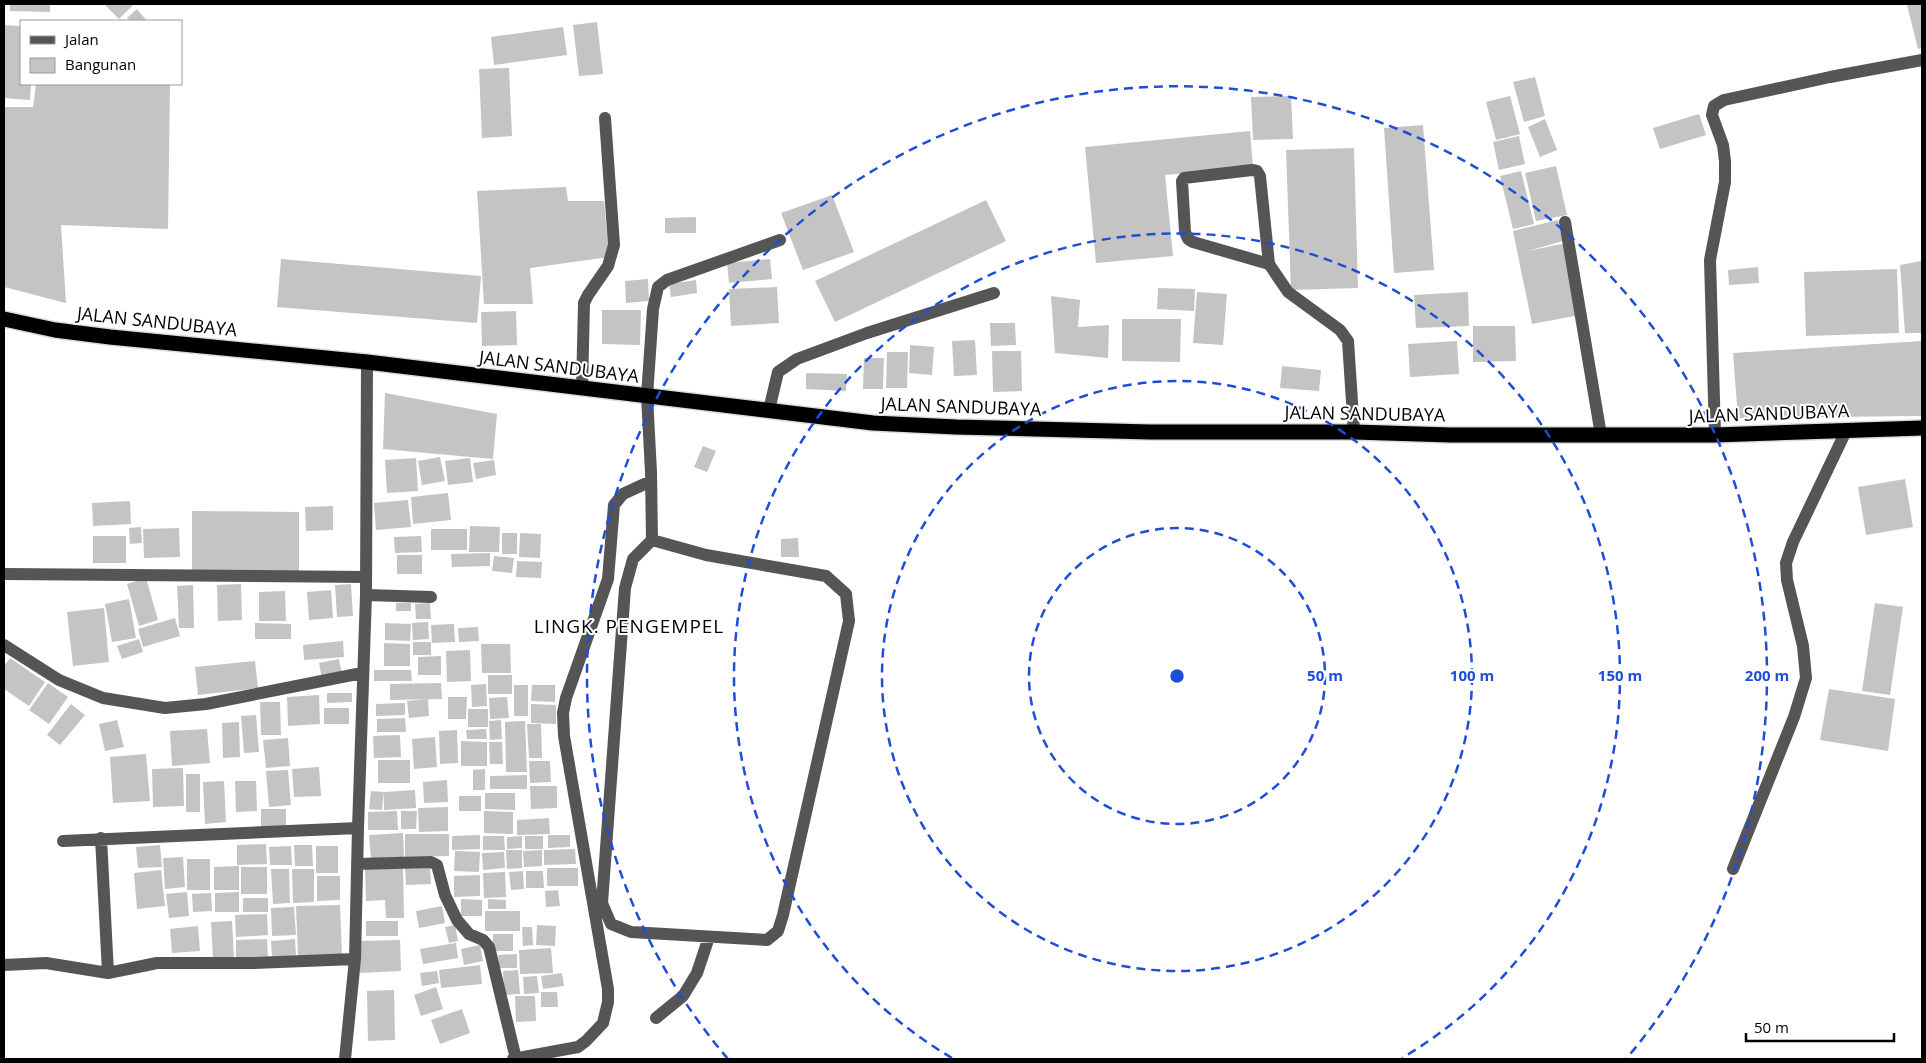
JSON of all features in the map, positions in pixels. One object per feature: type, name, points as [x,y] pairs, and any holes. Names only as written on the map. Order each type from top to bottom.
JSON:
[{"type":"highway","name":"JALAN SANDUBAYA","points":[[4,319],[55,330],[110,337],[367,362],[873,423],[1150,432],[1354,432],[1450,435],[1715,435],[1922,428]]},
{"type":"street","points":[[1715,435],[1710,260],[1725,182],[1725,161],[1723,145],[1712,115],[1714,106],[1724,100],[1830,77],[1922,60]]},
{"type":"street","points":[[582,389],[584,303],[608,266],[614,245],[605,118]]},
{"type":"street","points":[[1269,264],[1188,239],[1184,223],[1182,181],[1184,178],[1257,171],[1260,176],[1269,264],[1288,292],[1340,330],[1348,341],[1354,432]]},
{"type":"street","points":[[1565,222],[1601,435]]},
{"type":"street","points":[[652,540],[670,543],[706,555],[826,576],[846,594],[849,621],[778,931],[767,940],[631,932],[611,924],[602,903],[625,588],[633,559],[652,540],[647,396],[653,309],[658,287],[667,280],[780,240]]},
{"type":"street","points":[[769,410],[778,372],[797,359],[867,333],[994,293]]},
{"type":"street","points":[[345,1059],[355,959],[362,673],[366,595],[367,362]]},
{"type":"street","points":[[1733,869],[1794,717],[1806,678],[1802,646],[1787,580],[1786,563],[1796,533],[1846,430]]},
{"type":"street","points":[[357,864],[431,862],[437,864],[445,895],[457,920],[469,934],[483,940],[488,946],[514,1053],[578,1047],[596,1033],[607,1010],[608,989],[564,736],[563,713],[569,687],[608,580],[614,505],[622,494],[651,476]]},
{"type":"street","points":[[4,574],[366,577]]},
{"type":"street","points":[[366,595],[431,597]]},
{"type":"street","points":[[4,645],[59,680],[103,698],[166,708],[206,704],[362,673]]},
{"type":"street","points":[[64,841],[358,828]]},
{"type":"street","points":[[101,838],[108,973]]},
{"type":"street","points":[[656,1018],[683,996],[696,973],[708,936]]},
{"type":"street","points":[[4,965],[46,963],[108,973],[157,963],[254,963],[355,959]]},
{"type":"building","points":[[10,4],[50,4],[50,12],[10,11]]},
{"type":"building","points":[[104,4],[134,4],[119,19]]},
{"type":"building","points":[[1922,4],[1922,48],[1918,49],[1907,5]]},
{"type":"building","points":[[137,9],[146,20],[129,20],[127,18]]},
{"type":"building","points":[[597,22],[603,74],[579,76],[573,25]]},
{"type":"building","points":[[4,25],[20,26],[20,85],[31,85],[30,100],[4,98]]},
{"type":"building","points":[[563,27],[567,55],[494,65],[491,37]]},
{"type":"building","points":[[509,68],[512,136],[482,138],[479,69]]},
{"type":"building","points":[[1535,77],[1545,116],[1524,122],[1513,82]]},
{"type":"building","points":[[36,85],[170,85],[168,229],[61,225],[66,303],[4,287],[4,107],[33,107]]},
{"type":"building","points":[[1291,96],[1293,139],[1253,140],[1251,97]]},
{"type":"building","points":[[1510,96],[1520,134],[1496,140],[1486,102]]},
{"type":"building","points":[[1699,114],[1706,135],[1660,149],[1653,128]]},
{"type":"building","points":[[1545,119],[1557,150],[1540,157],[1528,127]]},
{"type":"building","points":[[1423,125],[1434,270],[1394,273],[1384,128]]},
{"type":"building","points":[[1250,131],[1253,167],[1165,175],[1173,256],[1096,263],[1085,147]]},
{"type":"building","points":[[1519,136],[1525,164],[1499,170],[1493,142]]},
{"type":"building","points":[[1354,148],[1358,288],[1291,290],[1286,150]]},
{"type":"building","points":[[1556,166],[1567,215],[1536,221],[1525,173]]},
{"type":"building","points":[[1521,171],[1534,224],[1513,229],[1500,176]]},
{"type":"building","points":[[566,187],[568,201],[604,201],[609,257],[530,268],[533,304],[484,304],[477,191]]},
{"type":"building","points":[[832,195],[854,252],[803,270],[781,213]]},
{"type":"building","points":[[986,200],[1006,241],[835,322],[815,281]]},
{"type":"building","points":[[696,217],[696,233],[665,233],[665,218]]},
{"type":"building","points":[[1558,220],[1563,241],[1528,251],[1566,243],[1580,315],[1532,324],[1513,231]]},
{"type":"building","points":[[281,259],[481,276],[477,323],[277,307]]},
{"type":"building","points":[[770,259],[772,279],[729,283],[727,263]]},
{"type":"building","points":[[1921,261],[1922,333],[1905,333],[1900,265]]},
{"type":"building","points":[[1758,267],[1759,283],[1729,285],[1728,270]]},
{"type":"building","points":[[1897,269],[1899,333],[1806,336],[1804,272]]},
{"type":"building","points":[[648,279],[649,301],[626,303],[625,281]]},
{"type":"building","points":[[696,280],[697,293],[671,297],[669,284]]},
{"type":"building","points":[[777,287],[779,323],[731,326],[729,289]]},
{"type":"building","points":[[1158,288],[1195,289],[1194,311],[1157,309]]},
{"type":"building","points":[[1197,292],[1227,294],[1223,345],[1193,343]]},
{"type":"building","points":[[1468,292],[1469,326],[1416,328],[1414,295]]},
{"type":"building","points":[[1051,296],[1080,300],[1078,327],[1109,325],[1108,358],[1055,353]]},
{"type":"building","points":[[602,310],[641,310],[640,345],[602,344]]},
{"type":"building","points":[[516,311],[517,345],[482,346],[481,312]]},
{"type":"building","points":[[1122,319],[1181,319],[1180,362],[1122,361]]},
{"type":"building","points":[[990,323],[1015,323],[1016,345],[991,346]]},
{"type":"building","points":[[1473,326],[1515,326],[1516,361],[1473,362]]},
{"type":"building","points":[[975,340],[977,375],[954,376],[952,341]]},
{"type":"building","points":[[1457,341],[1459,374],[1410,377],[1408,344]]},
{"type":"building","points":[[1922,341],[1922,416],[1738,418],[1733,353]]},
{"type":"building","points":[[910,345],[934,347],[932,375],[909,373]]},
{"type":"building","points":[[992,351],[1021,351],[1022,391],[993,392]]},
{"type":"building","points":[[887,352],[908,352],[907,388],[886,388]]},
{"type":"building","points":[[864,358],[884,358],[883,389],[863,389]]},
{"type":"building","points":[[1282,366],[1321,370],[1319,391],[1280,388]]},
{"type":"building","points":[[806,373],[847,374],[846,391],[806,389]]},
{"type":"building","points":[[385,393],[497,414],[493,459],[383,449]]},
{"type":"building","points":[[703,446],[716,451],[707,472],[694,467]]},
{"type":"building","points":[[440,457],[445,481],[422,485],[418,461]]},
{"type":"building","points":[[416,458],[418,491],[387,493],[385,460]]},
{"type":"building","points":[[470,458],[473,482],[448,485],[445,461]]},
{"type":"building","points":[[494,460],[496,475],[476,479],[473,463]]},
{"type":"building","points":[[1905,479],[1913,527],[1866,535],[1858,487]]},
{"type":"building","points":[[448,493],[451,520],[413,524],[411,497]]},
{"type":"building","points":[[408,500],[411,527],[376,530],[374,503]]},
{"type":"building","points":[[130,501],[131,524],[93,526],[92,503]]},
{"type":"building","points":[[333,506],[333,530],[306,531],[305,507]]},
{"type":"building","points":[[192,511],[299,512],[299,574],[192,574]]},
{"type":"building","points":[[470,526],[500,527],[499,552],[469,552]]},
{"type":"building","points":[[141,527],[142,543],[130,544],[129,528]]},
{"type":"building","points":[[179,528],[180,557],[144,558],[143,529]]},
{"type":"building","points":[[431,529],[467,529],[467,550],[431,550]]},
{"type":"building","points":[[502,533],[517,533],[517,554],[502,554]]},
{"type":"building","points":[[520,533],[541,534],[540,558],[519,557]]},
{"type":"building","points":[[93,536],[126,536],[126,563],[93,563]]},
{"type":"building","points":[[421,536],[422,552],[395,553],[394,537]]},
{"type":"building","points":[[798,538],[799,557],[781,557],[781,539]]},
{"type":"building","points":[[490,553],[490,566],[452,567],[451,554]]},
{"type":"building","points":[[397,555],[422,555],[422,574],[397,574]]},
{"type":"building","points":[[494,556],[514,558],[512,573],[492,571]]},
{"type":"building","points":[[517,561],[542,562],[541,578],[516,577]]},
{"type":"building","points":[[146,578],[158,620],[139,626],[127,584]]},
{"type":"building","points":[[241,584],[242,620],[218,621],[217,585]]},
{"type":"building","points":[[351,584],[353,616],[337,617],[335,585]]},
{"type":"building","points":[[193,585],[194,628],[179,628],[177,586]]},
{"type":"building","points":[[331,590],[333,618],[309,620],[307,592]]},
{"type":"building","points":[[285,591],[286,621],[259,621],[259,592]]},
{"type":"building","points":[[129,599],[136,638],[112,642],[105,604]]},
{"type":"building","points":[[396,603],[411,603],[411,611],[396,611]]},
{"type":"building","points":[[430,603],[431,619],[416,619],[415,604]]},
{"type":"building","points":[[1875,603],[1903,607],[1890,695],[1862,691]]},
{"type":"building","points":[[104,608],[109,662],[73,666],[67,612]]},
{"type":"building","points":[[175,618],[180,636],[143,647],[138,629]]},
{"type":"building","points":[[428,622],[429,639],[413,640],[412,623]]},
{"type":"building","points":[[255,623],[291,624],[291,639],[255,639]]},
{"type":"building","points":[[385,623],[411,624],[410,641],[385,640]]},
{"type":"building","points":[[454,624],[455,642],[432,643],[431,625]]},
{"type":"building","points":[[478,627],[479,641],[459,642],[458,628]]},
{"type":"building","points":[[139,639],[143,652],[122,659],[117,646]]},
{"type":"building","points":[[343,641],[344,657],[304,660],[303,645]]},
{"type":"building","points":[[413,642],[431,642],[431,655],[413,655]]},
{"type":"building","points":[[384,643],[410,644],[410,666],[384,666]]},
{"type":"building","points":[[481,644],[510,644],[511,673],[482,673]]},
{"type":"building","points":[[470,650],[471,681],[447,682],[446,651]]},
{"type":"building","points":[[441,656],[441,675],[418,675],[418,657]]},
{"type":"building","points":[[10,658],[45,682],[29,706],[4,689],[4,666]]},
{"type":"building","points":[[339,659],[342,675],[322,679],[319,663]]},
{"type":"building","points":[[255,661],[258,688],[198,695],[195,667]]},
{"type":"building","points":[[374,670],[411,670],[412,681],[374,681]]},
{"type":"building","points":[[488,675],[512,675],[512,694],[488,694]]},
{"type":"building","points":[[48,683],[68,697],[49,724],[29,710]]},
{"type":"building","points":[[441,683],[442,699],[390,700],[390,684]]},
{"type":"building","points":[[486,684],[487,706],[472,707],[471,685]]},
{"type":"building","points":[[514,685],[528,685],[528,716],[514,716]]},
{"type":"building","points":[[532,685],[555,685],[555,702],[531,701]]},
{"type":"building","points":[[1829,689],[1895,699],[1888,751],[1820,740]]},
{"type":"building","points":[[327,693],[352,693],[352,702],[327,703]]},
{"type":"building","points":[[319,695],[320,724],[288,726],[287,697]]},
{"type":"building","points":[[448,697],[467,697],[466,719],[448,719]]},
{"type":"building","points":[[507,697],[509,718],[490,719],[489,698]]},
{"type":"building","points":[[428,699],[429,716],[409,718],[407,701]]},
{"type":"building","points":[[260,702],[280,702],[281,735],[261,735]]},
{"type":"building","points":[[405,703],[405,715],[376,716],[376,704]]},
{"type":"building","points":[[71,704],[85,715],[60,745],[47,735]]},
{"type":"building","points":[[531,704],[556,705],[556,724],[531,723]]},
{"type":"building","points":[[324,708],[349,708],[349,724],[324,724]]},
{"type":"building","points":[[468,709],[488,709],[488,727],[468,727]]},
{"type":"building","points":[[256,715],[259,752],[244,753],[241,716]]},
{"type":"building","points":[[405,718],[406,732],[377,732],[377,719]]},
{"type":"building","points":[[117,720],[124,747],[105,751],[99,724]]},
{"type":"building","points":[[501,720],[502,739],[490,740],[489,721]]},
{"type":"building","points":[[525,721],[527,772],[506,772],[505,722]]},
{"type":"building","points":[[239,722],[240,757],[223,758],[222,723]]},
{"type":"building","points":[[527,724],[541,724],[542,758],[529,758]]},
{"type":"building","points":[[207,729],[210,763],[172,766],[170,731]]},
{"type":"building","points":[[486,729],[487,739],[467,739],[466,730]]},
{"type":"building","points":[[457,730],[458,763],[440,764],[439,731]]},
{"type":"building","points":[[400,735],[401,757],[374,758],[373,736]]},
{"type":"building","points":[[435,737],[437,767],[414,769],[412,739]]},
{"type":"building","points":[[288,738],[290,766],[266,768],[263,740]]},
{"type":"building","points":[[461,741],[487,742],[487,766],[461,766]]},
{"type":"building","points":[[489,742],[502,742],[503,764],[490,764]]},
{"type":"building","points":[[146,754],[150,801],[113,803],[110,757]]},
{"type":"building","points":[[378,760],[410,760],[410,783],[378,783]]},
{"type":"building","points":[[529,761],[550,761],[551,782],[530,783]]},
{"type":"building","points":[[319,767],[321,796],[294,797],[292,769]]},
{"type":"building","points":[[183,768],[184,806],[153,807],[152,769]]},
{"type":"building","points":[[485,769],[485,790],[473,790],[473,770]]},
{"type":"building","points":[[288,770],[291,805],[269,807],[266,771]]},
{"type":"building","points":[[186,774],[200,774],[200,812],[186,812]]},
{"type":"building","points":[[527,775],[527,789],[490,789],[490,776]]},
{"type":"building","points":[[447,780],[448,802],[424,803],[423,782]]},
{"type":"building","points":[[224,781],[226,822],[205,824],[203,782]]},
{"type":"building","points":[[235,781],[256,781],[257,811],[236,812]]},
{"type":"building","points":[[530,786],[557,786],[557,808],[531,809]]},
{"type":"building","points":[[415,790],[416,808],[384,810],[384,792]]},
{"type":"building","points":[[371,791],[384,792],[382,810],[369,809]]},
{"type":"building","points":[[485,793],[515,793],[515,810],[485,809]]},
{"type":"building","points":[[459,796],[481,796],[481,811],[459,811]]},
{"type":"building","points":[[448,807],[448,831],[419,832],[418,808]]},
{"type":"building","points":[[261,809],[286,809],[286,828],[261,827]]},
{"type":"building","points":[[397,811],[398,830],[368,830],[368,812]]},
{"type":"building","points":[[401,811],[417,811],[416,829],[401,829]]},
{"type":"building","points":[[484,811],[513,812],[513,834],[484,833]]},
{"type":"building","points":[[549,818],[550,834],[517,835],[517,820]]},
{"type":"building","points":[[403,833],[404,858],[371,859],[369,835]]},
{"type":"building","points":[[405,834],[449,834],[449,856],[405,857]]},
{"type":"building","points":[[480,835],[480,849],[452,850],[452,836]]},
{"type":"building","points":[[548,835],[570,835],[570,847],[548,848]]},
{"type":"building","points":[[483,836],[504,836],[505,850],[483,850]]},
{"type":"building","points":[[522,836],[522,848],[507,849],[507,837]]},
{"type":"building","points":[[525,836],[543,836],[543,849],[525,849]]},
{"type":"building","points":[[266,844],[267,864],[237,865],[237,845]]},
{"type":"building","points":[[160,845],[162,867],[138,868],[136,847]]},
{"type":"building","points":[[294,845],[312,845],[313,866],[295,866]]},
{"type":"building","points":[[291,846],[292,865],[270,865],[269,847]]},
{"type":"building","points":[[316,846],[338,846],[338,873],[316,873]]},
{"type":"building","points":[[575,849],[576,864],[544,865],[544,850]]},
{"type":"building","points":[[506,850],[522,850],[522,868],[507,869]]},
{"type":"building","points":[[542,850],[542,866],[524,867],[523,851]]},
{"type":"building","points":[[455,851],[480,852],[479,872],[454,871]]},
{"type":"building","points":[[504,852],[505,868],[483,870],[482,853]]},
{"type":"building","points":[[183,857],[185,887],[165,889],[163,858]]},
{"type":"building","points":[[187,859],[210,859],[210,890],[187,890]]},
{"type":"building","points":[[239,866],[239,890],[214,890],[214,867]]},
{"type":"building","points":[[430,866],[431,884],[406,885],[405,867]]},
{"type":"building","points":[[241,867],[267,867],[267,894],[241,894]]},
{"type":"building","points":[[403,867],[404,918],[386,918],[385,900],[366,901],[365,868]]},
{"type":"building","points":[[547,868],[578,868],[578,886],[547,886]]},
{"type":"building","points":[[271,869],[289,869],[290,903],[273,904]]},
{"type":"building","points":[[292,869],[314,869],[314,902],[293,903]]},
{"type":"building","points":[[161,870],[165,906],[137,909],[134,873]]},
{"type":"building","points":[[523,871],[524,889],[511,890],[509,872]]},
{"type":"building","points":[[526,871],[543,871],[544,888],[526,888]]},
{"type":"building","points":[[505,872],[506,897],[484,898],[483,873]]},
{"type":"building","points":[[480,875],[480,896],[454,897],[454,876]]},
{"type":"building","points":[[317,876],[340,876],[340,900],[317,901]]},
{"type":"building","points":[[558,890],[560,906],[546,907],[545,891]]},
{"type":"building","points":[[187,892],[189,916],[169,918],[166,894]]},
{"type":"building","points":[[239,892],[239,912],[215,912],[215,893]]},
{"type":"building","points":[[211,893],[212,911],[193,912],[192,894]]},
{"type":"building","points":[[243,898],[268,898],[268,912],[243,912]]},
{"type":"building","points":[[461,899],[482,900],[482,916],[461,916]]},
{"type":"building","points":[[488,899],[506,900],[506,909],[488,909]]},
{"type":"building","points":[[340,905],[342,956],[298,957],[296,906]]},
{"type":"building","points":[[442,906],[445,923],[419,928],[416,911]]},
{"type":"building","points":[[294,907],[296,935],[272,936],[271,908]]},
{"type":"building","points":[[485,911],[520,911],[520,931],[485,931]]},
{"type":"building","points":[[267,914],[268,935],[236,937],[235,915]]},
{"type":"building","points":[[232,921],[234,958],[213,959],[211,922]]},
{"type":"building","points":[[366,921],[398,921],[398,936],[366,936]]},
{"type":"building","points":[[455,925],[458,941],[449,943],[445,927]]},
{"type":"building","points":[[537,925],[556,926],[555,946],[536,945]]},
{"type":"building","points":[[198,926],[200,951],[172,953],[170,929]]},
{"type":"building","points":[[522,927],[532,927],[533,945],[523,946]]},
{"type":"building","points":[[493,934],[513,934],[513,951],[493,951]]},
{"type":"building","points":[[267,939],[268,957],[236,958],[236,940]]},
{"type":"building","points":[[295,939],[296,956],[272,958],[271,941]]},
{"type":"building","points":[[400,940],[401,971],[360,973],[359,941]]},
{"type":"building","points":[[456,943],[458,958],[423,964],[420,949]]},
{"type":"building","points":[[480,945],[483,961],[464,965],[461,949]]},
{"type":"building","points":[[551,948],[553,973],[520,974],[519,950]]},
{"type":"building","points":[[517,954],[517,968],[499,968],[498,955]]},
{"type":"building","points":[[480,965],[482,984],[441,988],[439,970]]},
{"type":"building","points":[[518,970],[520,994],[504,995],[503,971]]},
{"type":"building","points":[[437,971],[439,983],[422,986],[420,973]]},
{"type":"building","points":[[562,973],[564,986],[543,989],[541,976]]},
{"type":"building","points":[[537,976],[539,993],[524,994],[523,977]]},
{"type":"building","points":[[436,987],[443,1009],[421,1016],[414,995]]},
{"type":"building","points":[[394,990],[395,1040],[368,1041],[367,991]]},
{"type":"building","points":[[541,992],[557,992],[558,1007],[541,1007]]},
{"type":"building","points":[[515,996],[535,996],[536,1021],[516,1022]]},
{"type":"building","points":[[462,1009],[470,1033],[440,1044],[431,1020]]},
{"type":"district","name":"LINGK. PENGEMPEL","points":[[629,626]]}]
